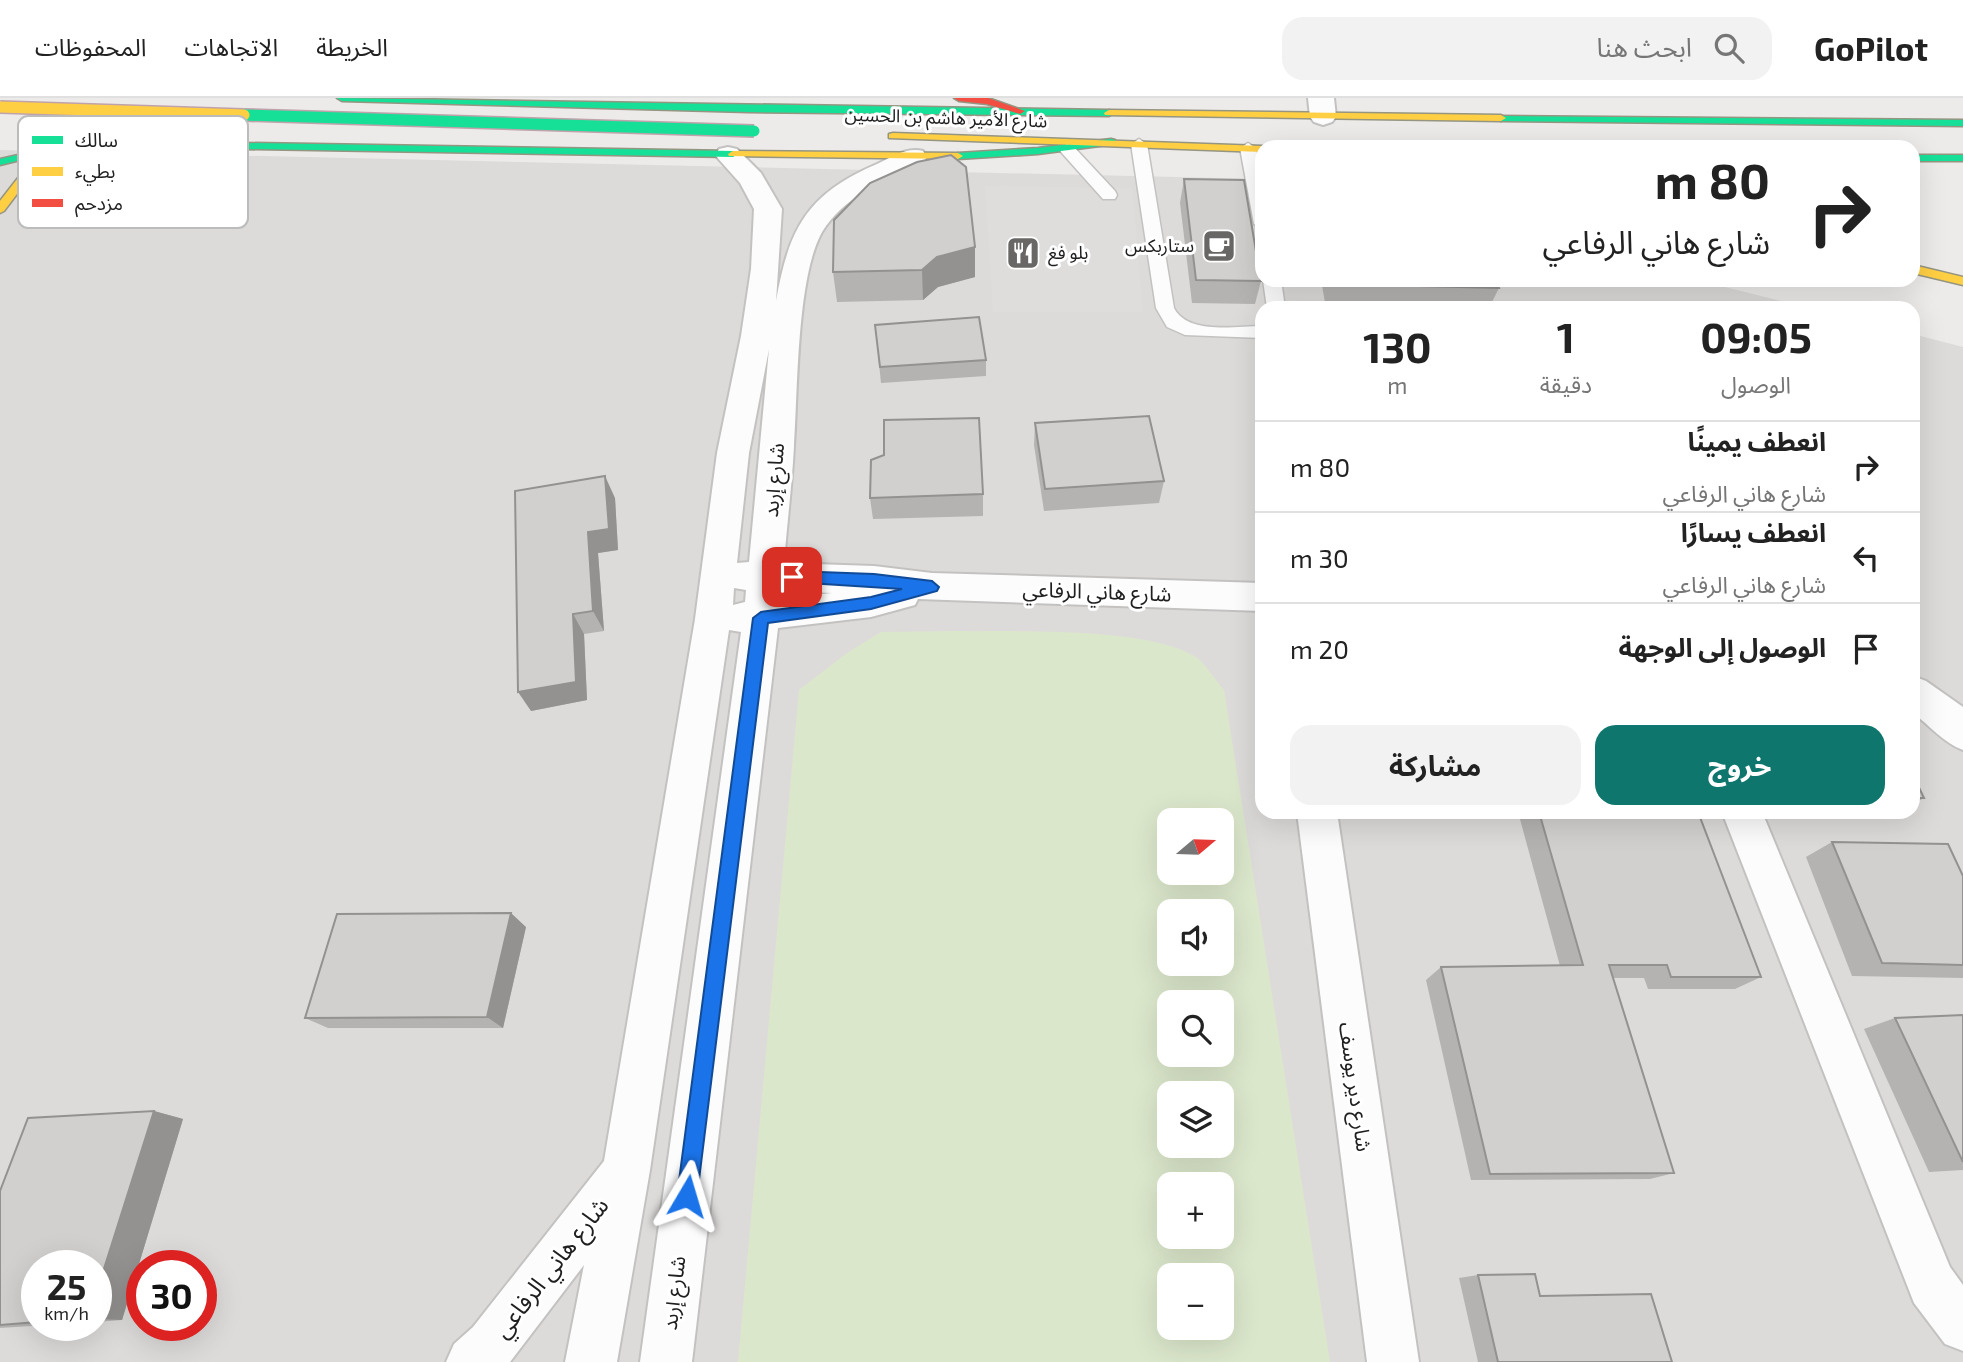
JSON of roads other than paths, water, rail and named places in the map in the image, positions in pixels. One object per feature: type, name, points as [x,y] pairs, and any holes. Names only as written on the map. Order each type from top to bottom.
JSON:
[{"type":"main road","points":[[111,116],[125,98]]},
{"type":"main road","points":[[160,116],[161,110],[177,98]]},
{"type":"main road","name":"شارع الأمير هاشم بن الحسين","points":[[342,98],[748,109],[1020,111],[1322,107],[1374,118],[1963,123]]},
{"type":"main road","points":[[959,98],[988,101],[1020,111]]},
{"type":"main road","points":[[1374,118],[1520,101]]},
{"type":"main road","points":[[0,107],[760,132]]},
{"type":"main road","name":"شارع الأمير هاشم بن الحسين","points":[[878,135],[1255,148]]},
{"type":"main road","points":[[248,146],[914,157],[1067,149],[1111,142]]},
{"type":"main road","points":[[0,162],[18,158]]},
{"type":"main road","points":[[1920,158],[1963,158]]},
{"type":"main road","points":[[0,209],[18,188]]},
{"type":"main road","points":[[1920,271],[1963,281]]},
{"type":"street","name":"شارع إربد","points":[[591,1362],[626,1170],[713,619],[733,453],[756,336],[769,223],[768,209],[763,197],[751,179],[728,155]]},
{"type":"street","name":"شارع إربد","points":[[666,1362],[761,618],[785,332],[796,267],[810,227],[827,206],[867,178],[914,157]]},
{"type":"street","name":"شارع هاني الرفاعي","points":[[718,576],[874,580],[932,587],[1255,597]]},
{"type":"street","name":"شارع هاني الرفاعي","points":[[713,619],[761,618],[871,603],[932,587]]},
{"type":"street","points":[[1920,697],[1954,722],[1963,733]]},
{"type":"street","name":"شارع دير يوسف","points":[[1318,819],[1393,1362]]},
{"type":"street","points":[[1745,819],[1932,1284],[1963,1326]]},
{"type":"street","name":"شارع هاني الرفاعي","points":[[472,1362],[491,1345],[626,1170]]},
{"type":"lane","points":[[1139,144],[1165,308],[1173,323],[1191,331],[1255,332]]},
{"type":"lane","points":[[1067,149],[1109,195]]},
{"type":"place","name":"ستاربكس","points":[[1219,246]]},
{"type":"place","name":"بلو فغ","points":[[1023,253]]}]
